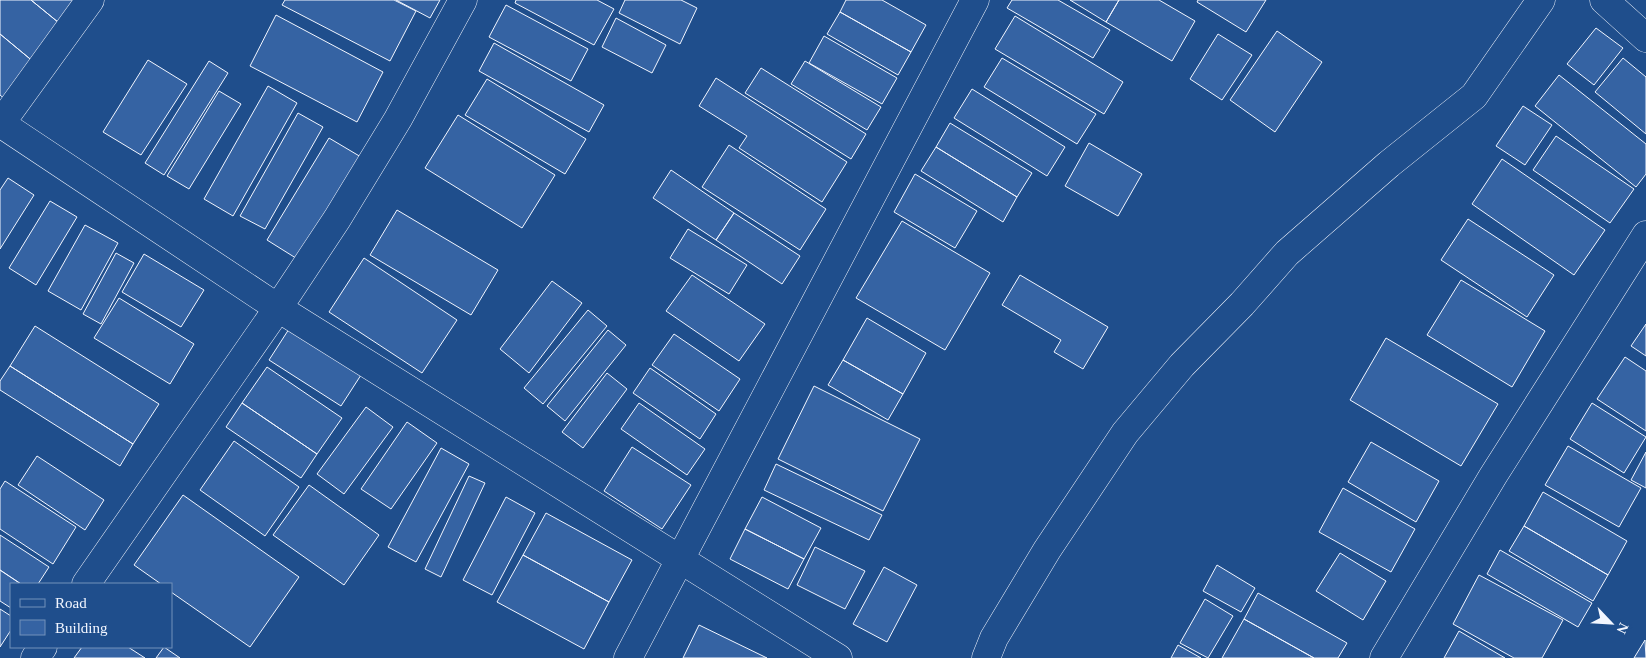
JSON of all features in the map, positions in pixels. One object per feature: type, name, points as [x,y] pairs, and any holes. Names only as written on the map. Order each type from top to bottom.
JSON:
[{"type":"street","points":[[90,0],[1,123],[278,308],[838,658]]},
{"type":"street","points":[[87,583],[278,308],[337,219],[398,119],[463,0]]},
{"type":"street","points":[[628,658],[975,0]]},
{"type":"street","points":[[986,658],[994,638],[1047,550],[1125,433],[1176,372],[1287,253],[1389,164],[1474,96],[1541,0]]},
{"type":"street","points":[[1604,0],[1646,38]]},
{"type":"street","points":[[1384,658],[1493,476],[1646,235]]},
{"type":"building","points":[[0,0],[31,0],[64,27],[35,63],[0,34]]},
{"type":"building","points":[[31,0],[85,0],[64,27]]},
{"type":"building","points":[[285,0],[394,0],[416,11],[390,61],[282,5]]},
{"type":"building","points":[[396,0],[440,0],[430,18]]},
{"type":"building","points":[[516,0],[597,0],[614,9],[594,45],[515,3]]},
{"type":"building","points":[[625,0],[681,0],[697,8],[680,44],[619,13]]},
{"type":"building","points":[[846,0],[882,0],[926,25],[911,52],[840,12]]},
{"type":"building","points":[[1012,0],[1058,0],[1110,30],[1093,58],[1007,8]]},
{"type":"building","points":[[1070,0],[1119,0],[1106,22]]},
{"type":"building","points":[[1119,0],[1159,0],[1195,21],[1172,61],[1106,22]]},
{"type":"building","points":[[1198,0],[1266,0],[1246,32],[1197,2]]},
{"type":"building","points":[[506,5],[588,49],[571,81],[489,37]]},
{"type":"building","points":[[840,12],[911,52],[898,75],[827,34]]},
{"type":"building","points":[[276,15],[383,72],[357,122],[250,66]]},
{"type":"building","points":[[1015,16],[1123,82],[1104,114],[995,49]]},
{"type":"building","points":[[616,18],[666,45],[652,73],[602,47]]},
{"type":"building","points":[[1596,28],[1623,48],[1594,85],[1567,64]]},
{"type":"building","points":[[1277,31],[1322,62],[1275,132],[1230,100]]},
{"type":"building","points":[[0,34],[35,63],[6,100],[0,95]]},
{"type":"building","points":[[1218,34],[1252,55],[1222,100],[1190,79]]},
{"type":"building","points":[[824,36],[897,78],[882,104],[809,63]]},
{"type":"building","points":[[494,43],[604,105],[589,132],[479,71]]},
{"type":"building","points":[[1002,58],[1096,114],[1077,144],[984,87]]},
{"type":"building","points":[[1623,58],[1646,77],[1646,134],[1595,92]]},
{"type":"building","points":[[148,60],[187,84],[141,155],[103,132]]},
{"type":"building","points":[[209,61],[228,73],[164,175],[145,163]]},
{"type":"building","points":[[805,61],[881,107],[867,130],[791,84]]},
{"type":"building","points":[[761,68],[866,134],[851,159],[745,93]]},
{"type":"building","points":[[1559,75],[1646,144],[1646,174],[1636,187],[1535,106]]},
{"type":"building","points":[[716,78],[847,162],[822,202],[739,148],[747,136],[699,106]]},
{"type":"building","points":[[487,79],[586,139],[565,174],[465,115]]},
{"type":"building","points":[[268,86],[297,103],[233,216],[204,199]]},
{"type":"building","points":[[972,89],[1065,147],[1047,176],[954,118]]},
{"type":"building","points":[[219,91],[241,104],[189,189],[167,176]]},
{"type":"building","points":[[1523,106],[1552,125],[1525,165],[1496,146]]},
{"type":"building","points":[[298,113],[323,127],[265,229],[240,216]]},
{"type":"building","points":[[458,115],[555,175],[522,228],[425,168]]},
{"type":"building","points":[[950,123],[1032,173],[1017,197],[936,147]]},
{"type":"building","points":[[1556,136],[1634,189],[1610,223],[1533,170]]},
{"type":"building","points":[[329,138],[361,157],[299,260],[267,240]]},
{"type":"building","points":[[1089,143],[1142,174],[1118,216],[1065,186]]},
{"type":"building","points":[[729,145],[826,209],[800,250],[702,187]]},
{"type":"building","points":[[936,147],[1017,197],[1003,222],[921,171]]},
{"type":"building","points":[[1502,159],[1605,230],[1574,275],[1472,204]]},
{"type":"building","points":[[671,170],[734,213],[716,240],[653,198]]},
{"type":"building","points":[[915,174],[977,211],[955,248],[894,212]]},
{"type":"building","points":[[8,178],[34,195],[0,249],[0,190]]},
{"type":"building","points":[[50,201],[77,217],[36,285],[9,268]]},
{"type":"building","points":[[397,210],[498,270],[471,315],[370,255]]},
{"type":"building","points":[[734,213],[800,256],[782,284],[716,240]]},
{"type":"building","points":[[1468,219],[1554,275],[1527,317],[1441,260]]},
{"type":"building","points":[[902,221],[990,273],[945,350],[856,298]]},
{"type":"building","points":[[85,225],[118,243],[81,310],[48,291]]},
{"type":"building","points":[[688,229],[747,265],[729,294],[670,258]]},
{"type":"building","points":[[116,253],[134,263],[101,324],[83,314]]},
{"type":"building","points":[[144,254],[204,290],[181,327],[122,292]]},
{"type":"building","points":[[364,258],[457,320],[422,373],[329,312]]},
{"type":"building","points":[[692,275],[765,324],[739,361],[666,311]]},
{"type":"building","points":[[1020,275],[1108,327],[1083,369],[1054,352],[1061,340],[1002,305]]},
{"type":"building","points":[[1461,280],[1545,331],[1512,387],[1427,335]]},
{"type":"building","points":[[552,281],[582,303],[529,373],[500,349]]},
{"type":"building","points":[[119,298],[194,344],[170,384],[94,338]]},
{"type":"building","points":[[588,310],[607,326],[543,404],[524,388]]},
{"type":"building","points":[[867,318],[926,353],[903,394],[843,360]]},
{"type":"building","points":[[1646,324],[1646,356],[1631,346]]},
{"type":"building","points":[[35,326],[159,404],[133,444],[10,366]]},
{"type":"building","points":[[289,329],[361,375],[341,406],[269,360]]},
{"type":"building","points":[[608,330],[626,345],[565,421],[547,406]]},
{"type":"building","points":[[674,334],[740,379],[719,411],[652,365]]},
{"type":"building","points":[[1386,338],[1498,404],[1461,466],[1350,400]]},
{"type":"building","points":[[1625,357],[1646,371],[1646,431],[1597,399]]},
{"type":"building","points":[[843,360],[903,394],[888,420],[828,385]]},
{"type":"building","points":[[10,366],[133,444],[120,466],[0,390],[0,381]]},
{"type":"building","points":[[267,367],[342,418],[317,454],[242,403]]},
{"type":"building","points":[[650,368],[716,414],[700,439],[633,393]]},
{"type":"building","points":[[607,373],[627,389],[583,448],[562,432]]},
{"type":"building","points":[[814,386],[920,439],[883,511],[778,459]]},
{"type":"building","points":[[242,403],[317,454],[301,478],[226,427]]},
{"type":"building","points":[[639,403],[705,449],[687,475],[621,429]]},
{"type":"building","points":[[1592,403],[1646,437],[1624,473],[1570,439]]},
{"type":"building","points":[[366,407],[393,427],[344,494],[317,474]]},
{"type":"building","points":[[407,422],[437,443],[391,509],[361,489]]},
{"type":"building","points":[[234,441],[299,487],[265,536],[200,490]]},
{"type":"building","points":[[1371,442],[1439,481],[1416,522],[1348,482]]},
{"type":"building","points":[[1568,446],[1641,488],[1619,527],[1545,485]]},
{"type":"building","points":[[632,447],[691,485],[662,529],[604,491]]},
{"type":"building","points":[[441,448],[469,464],[416,562],[388,547]]},
{"type":"building","points":[[1646,452],[1646,488],[1631,480]]},
{"type":"building","points":[[37,456],[104,500],[85,530],[18,485]]},
{"type":"building","points":[[776,464],[882,515],[869,540],[764,490]]},
{"type":"building","points":[[469,476],[485,483],[441,577],[425,569]]},
{"type":"building","points":[[5,481],[76,527],[53,564],[0,529],[0,489]]},
{"type":"building","points":[[309,485],[379,535],[344,585],[273,535]]},
{"type":"building","points":[[1343,488],[1415,529],[1391,572],[1319,532]]},
{"type":"building","points":[[1543,492],[1627,541],[1608,575],[1524,526]]},
{"type":"building","points":[[183,495],[299,577],[250,647],[172,593],[172,583],[160,583],[134,565]]},
{"type":"building","points":[[506,497],[535,513],[492,595],[463,580]]},
{"type":"building","points":[[762,497],[821,528],[804,559],[745,529]]},
{"type":"building","points":[[546,513],[632,560],[609,602],[523,555]]},
{"type":"building","points":[[1524,526],[1608,575],[1593,601],[1509,551]]},
{"type":"building","points":[[745,529],[804,559],[788,589],[730,559]]},
{"type":"building","points":[[0,535],[49,567],[39,583],[20,583],[0,570]]},
{"type":"building","points":[[815,547],[865,571],[845,609],[797,585]]},
{"type":"building","points":[[1500,550],[1592,603],[1578,627],[1487,574]]},
{"type":"building","points":[[1340,553],[1386,581],[1363,620],[1316,591]]},
{"type":"building","points":[[523,555],[609,602],[584,649],[497,602]]},
{"type":"building","points":[[1217,565],[1255,588],[1241,612],[1203,591]]},
{"type":"building","points":[[884,567],[917,585],[887,642],[853,624]]},
{"type":"building","points":[[0,570],[20,583],[10,583],[10,607],[0,601]]},
{"type":"building","points":[[1479,575],[1563,620],[1542,658],[1514,658],[1453,624]]},
{"type":"building","points":[[1258,593],[1347,643],[1338,658],[1314,658],[1244,619]]},
{"type":"building","points":[[1205,599],[1233,616],[1208,658],[1180,643]]},
{"type":"building","points":[[0,609],[10,615],[10,632],[0,647]]},
{"type":"building","points":[[1244,619],[1314,658],[1222,658]]},
{"type":"building","points":[[699,625],[767,658],[683,658]]},
{"type":"building","points":[[1459,631],[1505,658],[1444,658]]},
{"type":"building","points":[[1645,640],[1646,658],[1634,658]]},
{"type":"building","points":[[1178,645],[1201,658],[1171,658]]},
{"type":"building","points":[[81,648],[130,648],[145,658],[74,658]]},
{"type":"building","points":[[163,648],[165,648],[180,658],[156,658]]}]
